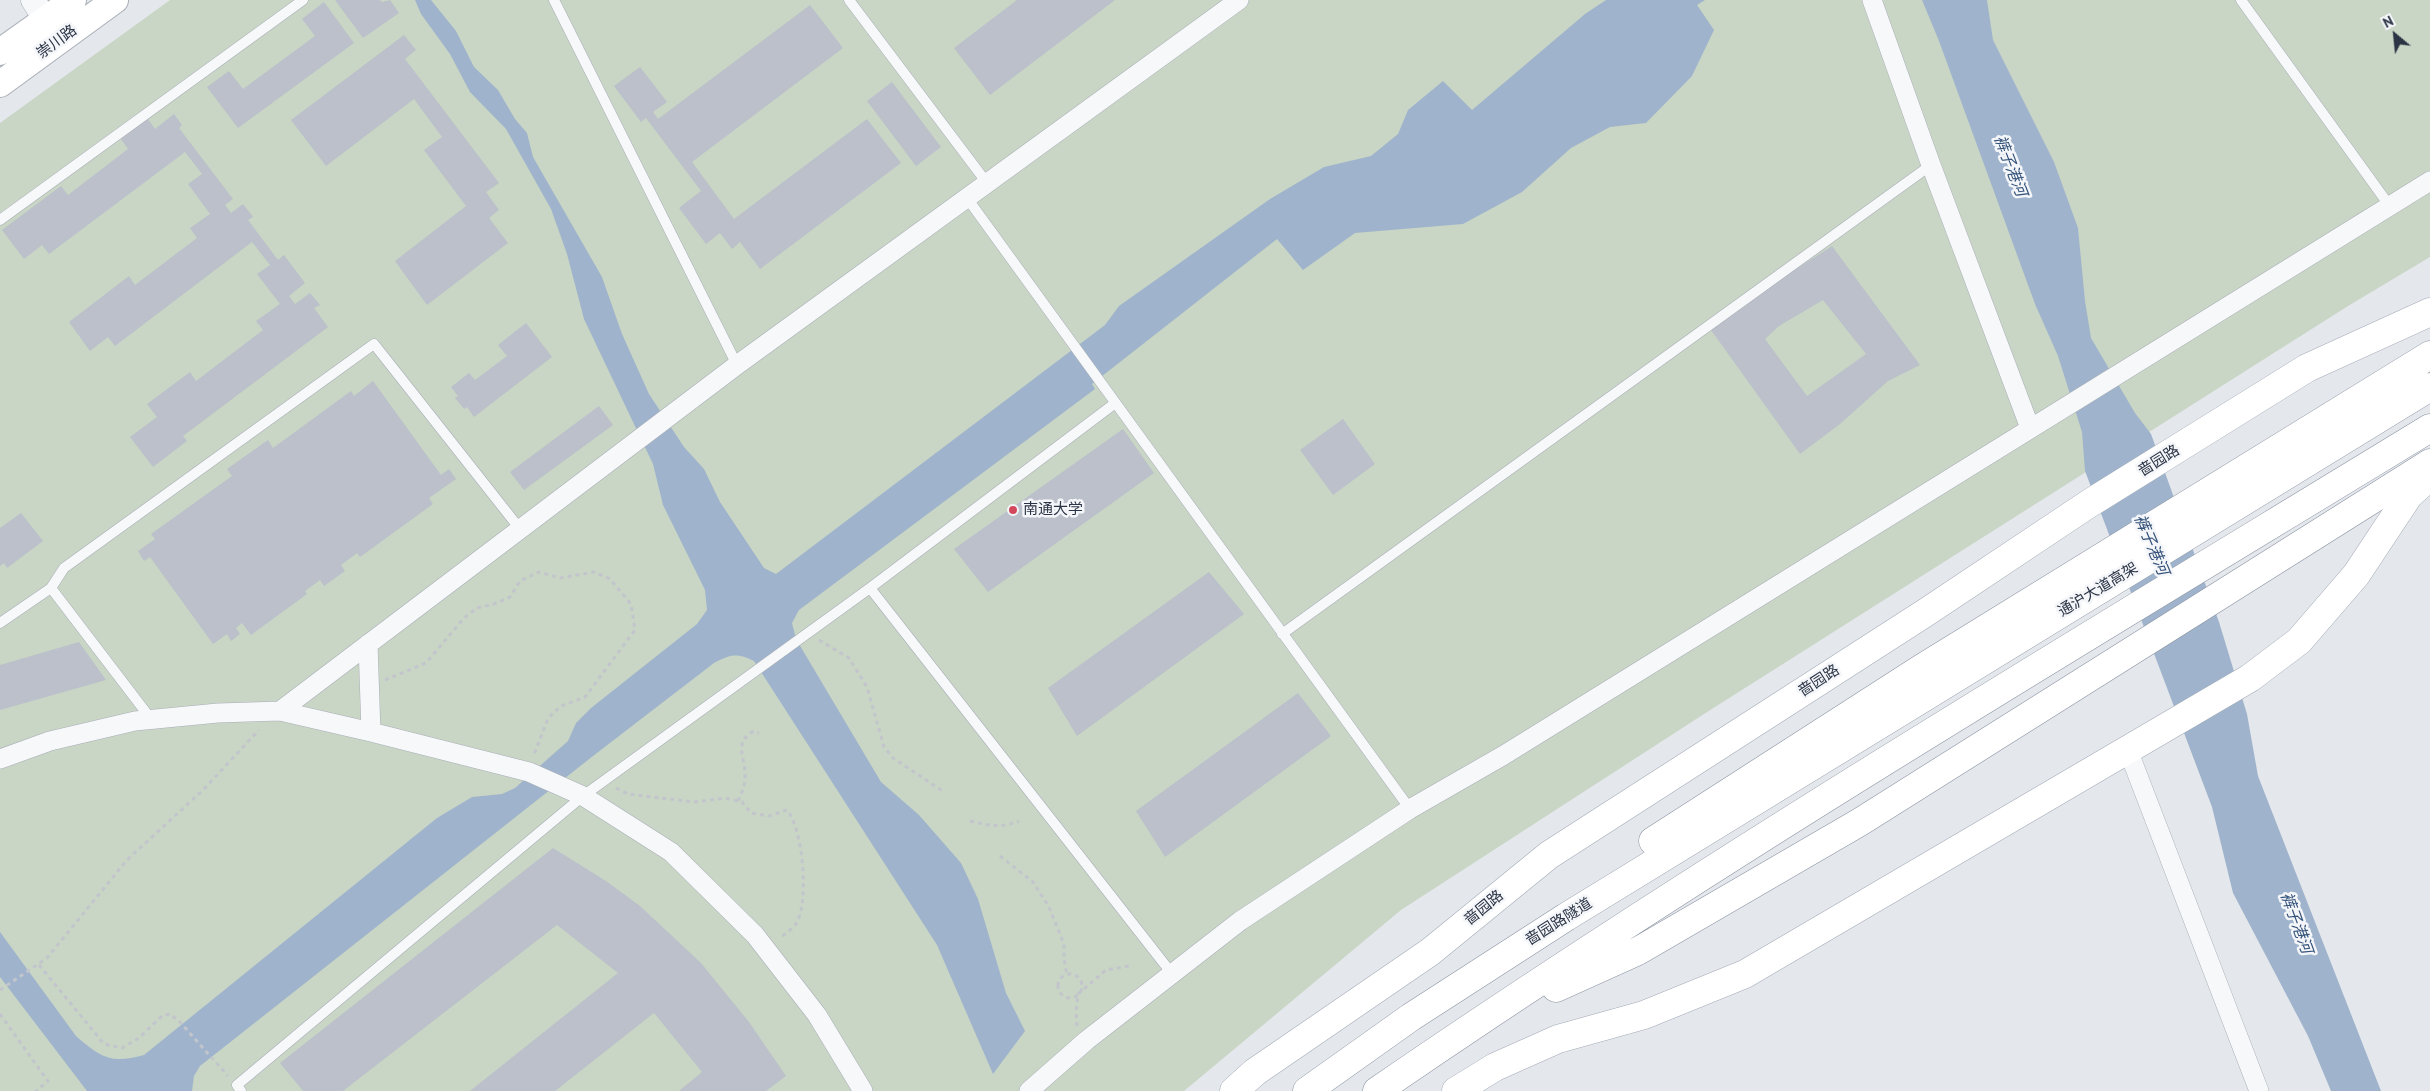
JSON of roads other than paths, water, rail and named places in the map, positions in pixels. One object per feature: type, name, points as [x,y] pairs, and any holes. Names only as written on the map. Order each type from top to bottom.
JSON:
[{"type":"main road","name":"崇川路","points":[[0,52],[46,20],[75,6],[115,0]]},
{"type":"main road","name":"崇川路","points":[[0,84],[46,20]]},
{"type":"main road","name":"啬园路","points":[[1234,1091],[1256,1072],[1430,952],[1549,855],[1925,613],[2090,503],[2307,368],[2430,312]]},
{"type":"main road","points":[[1411,1017],[1578,890],[1922,668],[2430,355]]},
{"type":"main road","name":"通沪大道高架","points":[[1817,762],[2430,387]]},
{"type":"main road","points":[[1377,1091],[1472,1025],[1832,793],[2430,428]]},
{"type":"main road","points":[[1472,1025],[1638,951],[1860,822],[2430,463]]},
{"type":"main road","points":[[1456,1091],[1495,1067],[1558,1039],[1644,1015],[1744,974],[2250,678],[2298,641],[2356,575],[2409,495],[2430,476]]},
{"type":"main road","name":"啬园路隧道","points":[[1307,1091],[1411,1017],[1566,917],[1817,762]]},
{"type":"street","points":[[1872,0],[1931,165],[2030,428]]},
{"type":"street","points":[[280,711],[737,365],[967,198],[1231,2]]},
{"type":"street","points":[[1029,1091],[1087,1040],[1240,921],[1410,808],[1504,755],[2430,181]]},
{"type":"street","points":[[368,644],[371,732]]},
{"type":"street","points":[[0,759],[50,741],[135,721],[218,712],[280,711],[527,771],[576,792],[670,852],[755,935],[767,950],[817,1015],[860,1090]]},
{"type":"street","points":[[2128,750],[2259,1091]]},
{"type":"lane","points":[[0,220],[303,0]]},
{"type":"lane","points":[[554,0],[737,365]]},
{"type":"lane","points":[[849,0],[987,183]]},
{"type":"lane","points":[[2241,0],[2389,206]]},
{"type":"lane","points":[[1282,634],[1931,165]]},
{"type":"lane","points":[[967,198],[1072,342],[1114,404],[1410,808]]},
{"type":"lane","points":[[0,623],[51,588],[64,568],[374,344],[520,529]]},
{"type":"lane","points":[[239,1088],[576,792],[603,781],[870,588],[1114,404]]},
{"type":"lane","points":[[51,588],[150,719]]},
{"type":"lane","points":[[870,588],[1173,975]]},
{"type":"water","points":[[415,0],[431,0],[456,31],[474,67],[498,90],[515,119],[527,133],[533,157],[602,277],[622,334],[649,394],[684,447],[704,469],[720,502],[764,568],[776,574],[1105,325],[1119,306],[1270,199],[1324,167],[1371,156],[1398,134],[1408,110],[1443,81],[1472,110],[1585,14],[1606,0],[1705,0],[1697,5],[1714,30],[1692,76],[1646,123],[1610,127],[1571,148],[1522,192],[1463,224],[1355,233],[1303,270],[1277,239],[1092,384],[1095,389],[799,610],[792,623],[796,639],[881,782],[919,815],[961,863],[978,899],[1006,993],[1025,1031],[993,1074],[937,945],[754,661],[734,656],[714,663],[200,1066],[194,1076],[192,1091],[87,1091],[0,977],[0,932],[76,1036],[85,1044],[100,1054],[115,1059],[144,1055],[437,818],[472,797],[502,794],[515,788],[568,741],[576,723],[591,708],[697,624],[707,610],[705,590],[663,505],[653,464],[584,319],[567,254],[551,209],[506,129],[470,92],[450,54],[421,14]]},
{"type":"water","name":"裤子港河","points":[[1922,0],[1987,0],[1993,40],[2054,162],[2078,228],[2085,301],[2091,338],[2135,413],[2151,434],[2219,622],[2247,714],[2258,776],[2381,1091],[2331,1091],[2308,1036],[2233,893],[2212,807],[2085,471],[2082,432],[2058,356],[2035,304],[1939,41]]},
{"type":"place","name":"南通大学","points":[[1013,510]]}]
